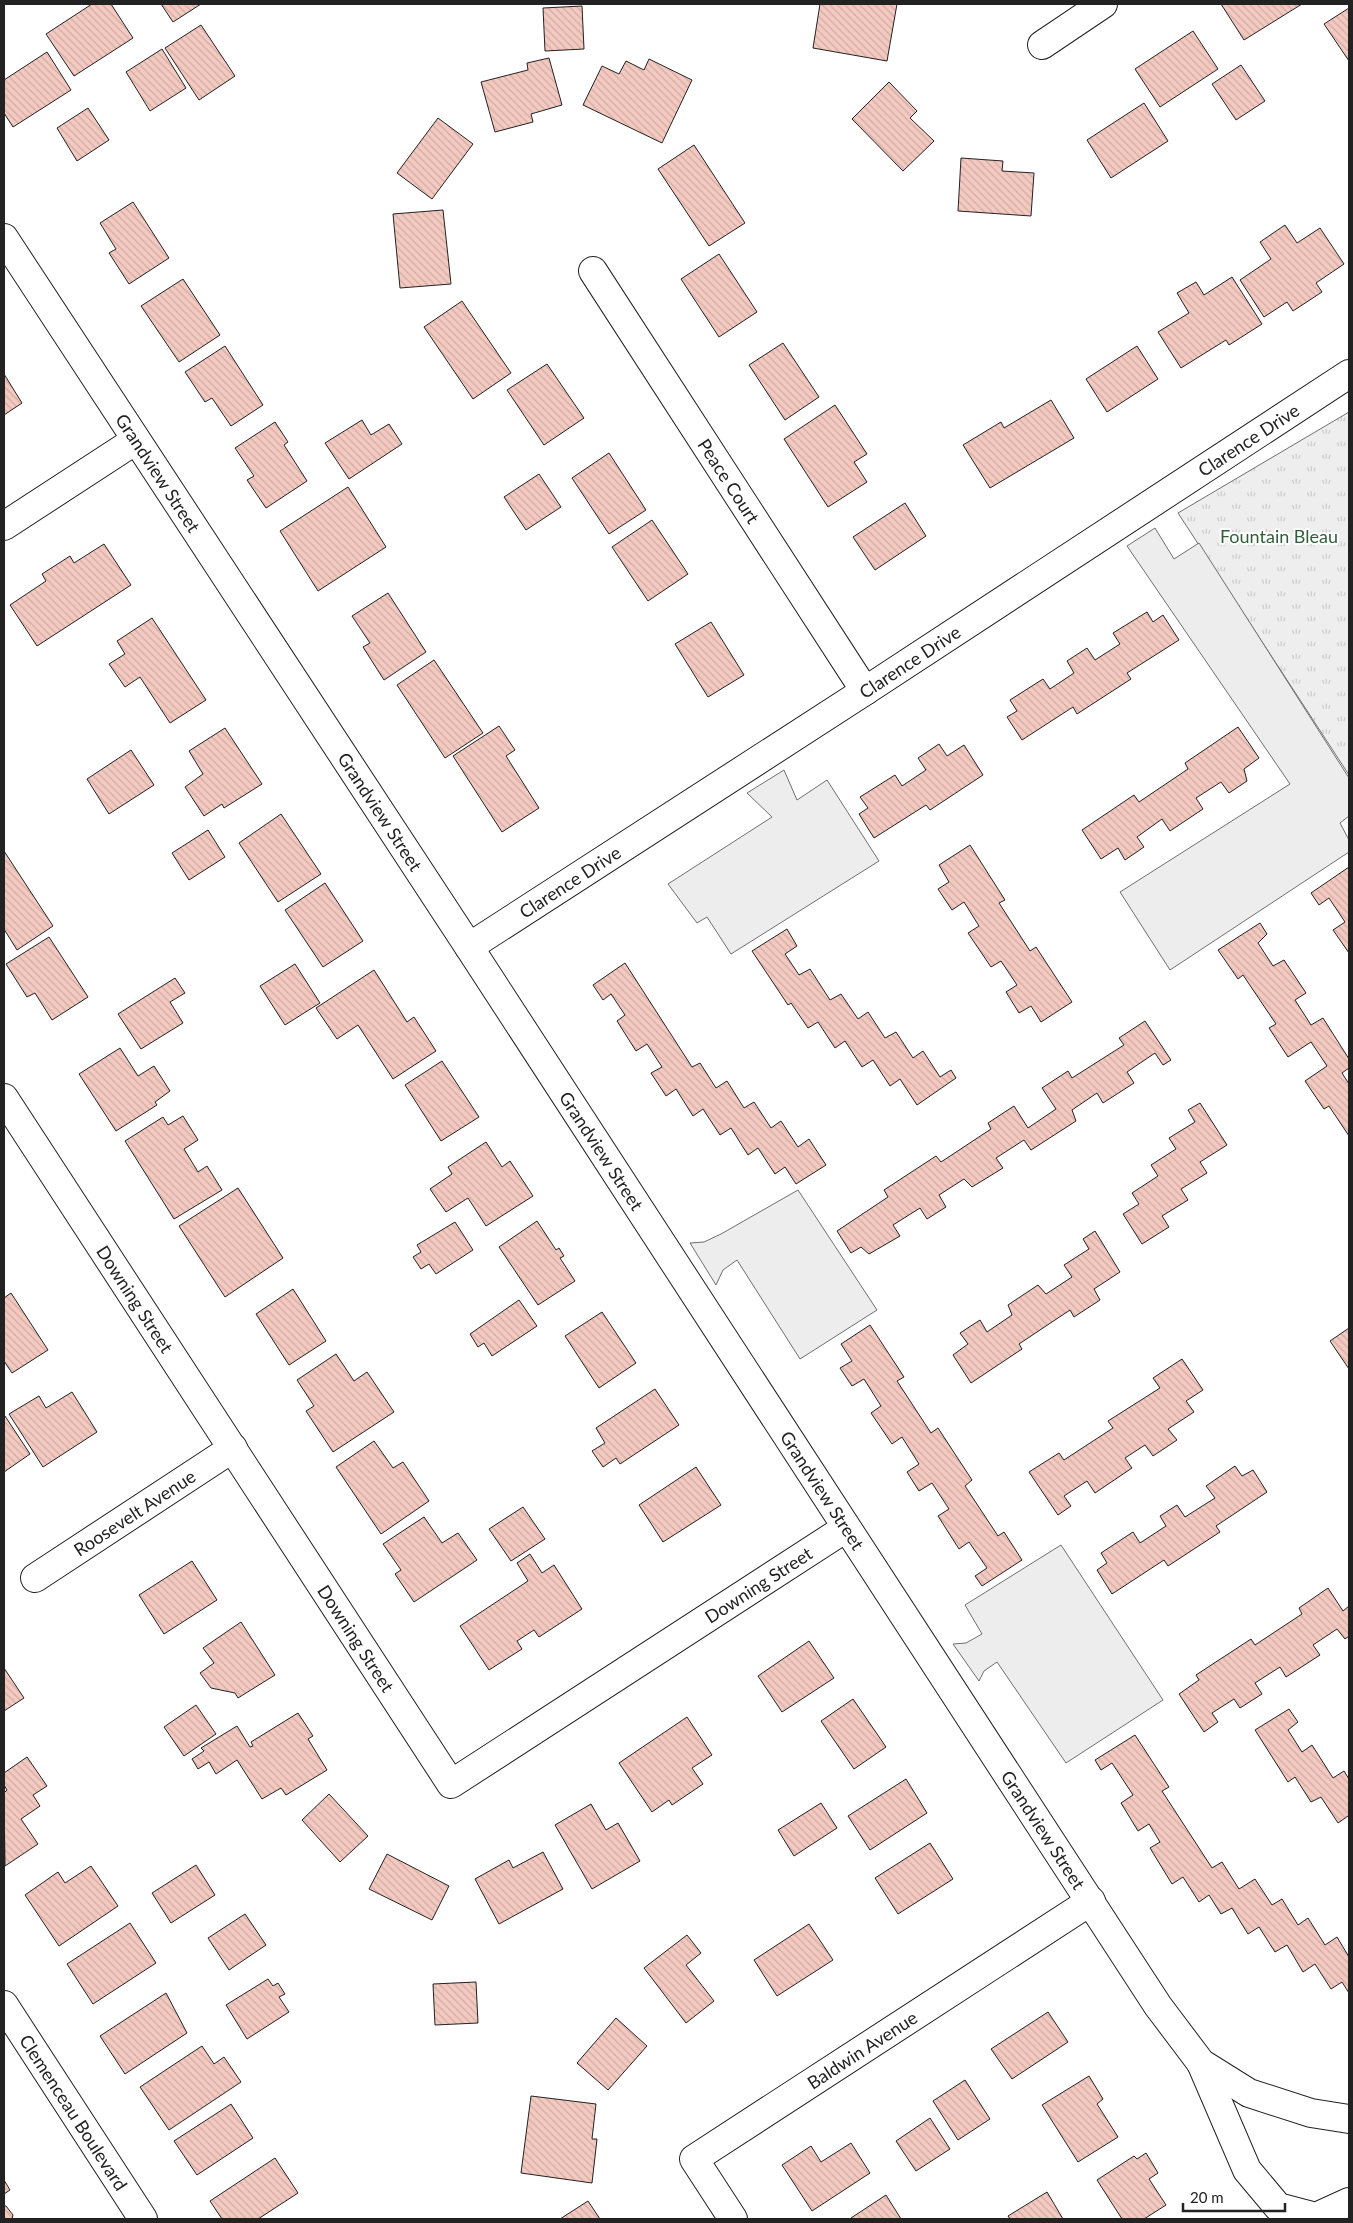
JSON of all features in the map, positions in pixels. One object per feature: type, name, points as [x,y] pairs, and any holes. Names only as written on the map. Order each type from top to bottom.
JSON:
[{"type":"street","points":[[1042,45],[1103,4]]},
{"type":"street","name":"Grandview Street","points":[[4,238],[469,947],[1158,2006],[1201,2063],[1247,2170],[1278,2207],[1316,2217],[1349,2202]]},
{"type":"street","name":"Peace Court","points":[[593,271],[865,691]]},
{"type":"street","name":"Clarence Drive","points":[[469,947],[865,691],[1349,374]]},
{"type":"street","points":[[4,526],[136,440]]},
{"type":"street","name":"Downing Street","points":[[4,1098],[452,1784],[846,1528]]},
{"type":"street","name":"Roosevelt Avenue","points":[[35,1578],[233,1448]]},
{"type":"street","name":"Baldwin Avenue","points":[[733,2219],[694,2159],[1090,1901]]},
{"type":"street","name":"Clemenceau Boulevard","points":[[4,2004],[143,2219]]},
{"type":"street","name":"Grandview Street","points":[[1201,2063],[1249,2093],[1311,2114],[1349,2119]]},
{"type":"green space","name":"Fountain Bleau","points":[[1349,412],[1349,775],[1178,513]]},
{"type":"shaded area","points":[[1155,528],[1174,559],[1199,543],[1349,778],[1349,816],[1340,823],[1349,840],[1349,852],[1170,970],[1120,892],[1290,784],[1127,546]]},
{"type":"shaded area","points":[[784,770],[797,800],[827,780],[879,861],[731,954],[707,917],[697,923],[668,884],[772,817],[747,793]]},
{"type":"shaded area","points":[[798,1190],[877,1310],[800,1359],[737,1260],[723,1270],[716,1285],[690,1243],[704,1242],[721,1234]]},
{"type":"shaded area","points":[[1061,1545],[1163,1700],[1066,1763],[997,1662],[984,1671],[979,1681],[953,1644],[966,1643],[982,1634],[965,1605]]},
{"type":"building","points":[[92,4],[111,4],[133,38],[74,76],[46,34]]},
{"type":"building","points":[[161,4],[201,4],[173,22]]},
{"type":"building","points":[[820,4],[897,4],[887,61],[813,48]]},
{"type":"building","points":[[1221,4],[1302,4],[1244,40]]},
{"type":"building","points":[[582,6],[584,49],[545,51],[543,8]]},
{"type":"building","points":[[1349,8],[1349,61],[1324,24]]},
{"type":"building","points":[[201,25],[235,76],[199,100],[165,48]]},
{"type":"building","points":[[1193,31],[1218,69],[1160,107],[1135,69]]},
{"type":"building","points":[[162,49],[186,88],[150,111],[126,72]]},
{"type":"building","points":[[47,52],[71,90],[13,127],[4,113],[4,80]]},
{"type":"building","points":[[549,58],[562,105],[531,114],[533,122],[495,132],[481,82],[528,70],[527,63]]},
{"type":"building","points":[[649,59],[692,80],[662,143],[583,105],[602,66],[619,74],[626,61],[644,70]]},
{"type":"building","points":[[1241,65],[1265,101],[1236,120],[1212,84]]},
{"type":"building","points":[[889,82],[917,111],[910,118],[934,141],[903,171],[852,119]]},
{"type":"building","points":[[1144,103],[1168,141],[1111,178],[1087,140]]},
{"type":"building","points":[[88,108],[109,140],[77,161],[57,128]]},
{"type":"building","points":[[438,118],[473,144],[432,199],[397,173]]},
{"type":"building","points":[[694,145],[745,223],[709,246],[658,169]]},
{"type":"building","points":[[961,158],[1003,161],[1002,171],[1034,173],[1031,216],[958,211]]},
{"type":"building","points":[[133,202],[169,258],[129,284],[109,253],[116,249],[100,223]]},
{"type":"building","points":[[443,210],[451,284],[400,288],[393,214]]},
{"type":"building","points":[[1285,225],[1297,243],[1320,228],[1344,264],[1316,283],[1322,292],[1293,311],[1287,302],[1264,317],[1240,280],[1271,259],[1260,242]]},
{"type":"building","points":[[719,254],[757,312],[719,337],[681,279]]},
{"type":"building","points":[[1232,277],[1262,324],[1229,345],[1226,340],[1181,368],[1158,332],[1189,313],[1177,293],[1196,282],[1204,295]]},
{"type":"building","points":[[183,279],[220,335],[179,362],[141,306]]},
{"type":"building","points":[[462,301],[511,373],[473,399],[424,327]]},
{"type":"building","points":[[783,343],[819,397],[785,420],[749,365]]},
{"type":"building","points":[[225,346],[263,405],[231,426],[212,398],[205,402],[185,372]]},
{"type":"building","points":[[1137,346],[1158,379],[1107,412],[1086,379]]},
{"type":"building","points":[[547,364],[584,418],[544,445],[507,390]]},
{"type":"building","points":[[4,374],[22,403],[4,415]]},
{"type":"building","points":[[1051,400],[1074,438],[990,488],[963,445],[1001,422],[1004,428]]},
{"type":"building","points":[[835,405],[867,454],[854,462],[867,482],[828,507],[784,439]]},
{"type":"building","points":[[362,420],[371,435],[389,424],[402,444],[349,479],[325,443]]},
{"type":"building","points":[[275,422],[288,442],[284,445],[307,481],[266,508],[247,480],[254,476],[235,448]]},
{"type":"building","points":[[609,453],[646,510],[609,534],[572,478]]},
{"type":"building","points":[[539,474],[561,507],[526,530],[504,497]]},
{"type":"building","points":[[348,487],[386,547],[318,591],[280,531]]},
{"type":"building","points":[[905,503],[926,536],[875,570],[853,537]]},
{"type":"building","points":[[652,520],[688,574],[648,601],[612,547]]},
{"type":"building","points":[[104,544],[131,585],[37,646],[10,605],[46,581],[42,574],[70,556],[74,563]]},
{"type":"building","points":[[388,593],[426,652],[384,680],[363,647],[370,643],[352,616]]},
{"type":"building","points":[[1147,612],[1153,622],[1163,615],[1179,640],[1127,673],[1131,679],[1077,714],[1073,707],[1022,740],[1007,717],[1017,711],[1010,700],[1043,679],[1050,689],[1074,673],[1067,661],[1087,648],[1095,660],[1120,644],[1113,633]]},
{"type":"building","points":[[152,618],[206,700],[170,723],[140,677],[125,687],[109,664],[125,654],[117,641]]},
{"type":"building","points":[[711,622],[744,675],[708,697],[675,644]]},
{"type":"building","points":[[434,660],[483,733],[445,758],[397,685]]},
{"type":"building","points":[[499,726],[515,750],[506,756],[539,808],[502,832],[453,756]]},
{"type":"building","points":[[1238,727],[1259,758],[1244,769],[1247,781],[1229,793],[1221,782],[1196,798],[1203,809],[1170,831],[1162,819],[1137,837],[1144,847],[1125,860],[1118,848],[1101,859],[1082,830],[1134,795],[1139,802],[1188,769],[1185,763]]},
{"type":"building","points":[[225,728],[262,784],[224,808],[222,804],[204,816],[185,787],[203,774],[189,751]]},
{"type":"building","points":[[939,744],[947,756],[964,745],[983,775],[930,810],[926,805],[874,838],[859,814],[868,808],[860,797],[895,775],[902,786],[926,770],[918,758]]},
{"type":"building","points":[[131,750],[154,785],[109,814],[87,779]]},
{"type":"building","points":[[281,814],[321,874],[278,902],[239,843]]},
{"type":"building","points":[[208,830],[225,857],[189,880],[172,853]]},
{"type":"building","points":[[970,845],[1005,900],[999,903],[1030,951],[1036,947],[1072,1002],[1041,1022],[1031,1006],[1019,1013],[1006,992],[1017,985],[1001,961],[991,967],[968,933],[979,926],[964,902],[952,910],[938,889],[949,882],[939,865]]},
{"type":"building","points":[[4,851],[53,926],[17,950],[4,929]]},
{"type":"building","points":[[1349,867],[1349,953],[1333,930],[1345,922],[1329,898],[1319,905],[1311,893]]},
{"type":"building","points":[[325,883],[363,941],[323,967],[285,910]]},
{"type":"building","points":[[1260,923],[1267,934],[1258,943],[1273,966],[1284,960],[1306,993],[1295,1000],[1311,1025],[1323,1018],[1349,1059],[1349,1068],[1342,1073],[1349,1084],[1349,1136],[1329,1106],[1324,1109],[1305,1081],[1327,1066],[1311,1042],[1288,1057],[1269,1028],[1276,1024],[1243,975],[1238,979],[1218,950]]},
{"type":"building","points":[[787,929],[797,946],[785,954],[799,975],[810,969],[830,1000],[841,994],[858,1019],[868,1012],[885,1038],[896,1032],[913,1058],[923,1051],[940,1077],[951,1070],[956,1078],[917,1105],[900,1079],[890,1086],[873,1060],[862,1067],[845,1041],[835,1048],[818,1022],[808,1028],[791,1003],[788,1005],[752,951]]},
{"type":"building","points":[[49,937],[88,997],[52,1020],[35,993],[27,997],[6,964]]},
{"type":"building","points":[[625,963],[692,1067],[700,1063],[716,1088],[727,1081],[744,1108],[754,1102],[771,1128],[781,1121],[798,1147],[809,1139],[826,1165],[796,1184],[785,1167],[775,1174],[758,1148],[748,1155],[731,1128],[720,1135],[703,1109],[693,1116],[676,1089],[666,1096],[651,1073],[662,1067],[647,1044],[636,1051],[617,1021],[625,1015],[611,994],[603,1000],[593,985]]},
{"type":"building","points":[[295,964],[320,1003],[285,1025],[260,986]]},
{"type":"building","points":[[374,970],[407,1022],[414,1017],[436,1051],[393,1079],[358,1025],[337,1039],[316,1008]]},
{"type":"building","points":[[175,978],[185,993],[170,1002],[183,1023],[141,1049],[118,1014]]},
{"type":"building","points":[[1145,1021],[1171,1060],[1163,1065],[1155,1053],[1127,1072],[1134,1083],[1103,1103],[1097,1093],[1072,1110],[1076,1121],[1031,1150],[1024,1140],[996,1158],[1003,1168],[972,1187],[964,1179],[939,1195],[946,1207],[927,1219],[920,1208],[893,1225],[900,1236],[869,1254],[861,1247],[851,1253],[837,1231],[888,1197],[884,1190],[936,1156],[941,1162],[991,1129],[988,1123],[1014,1106],[1028,1128],[1056,1109],[1042,1088],[1068,1071],[1072,1078],[1124,1045],[1119,1038]]},
{"type":"building","points":[[120,1048],[138,1076],[154,1066],[170,1091],[155,1102],[157,1105],[116,1131],[79,1074]]},
{"type":"building","points":[[442,1061],[479,1117],[441,1141],[405,1085]]},
{"type":"building","points":[[1200,1103],[1227,1145],[1200,1162],[1207,1173],[1181,1189],[1188,1200],[1162,1216],[1169,1227],[1142,1244],[1123,1214],[1139,1204],[1132,1193],[1158,1176],[1151,1165],[1176,1149],[1169,1138],[1195,1122],[1188,1110]]},
{"type":"building","points":[[183,1116],[198,1140],[184,1149],[198,1172],[207,1166],[222,1190],[174,1219],[125,1141],[163,1117],[168,1125]]},
{"type":"building","points":[[486,1142],[502,1167],[510,1161],[533,1196],[486,1226],[468,1198],[446,1212],[430,1189],[452,1174],[448,1167]]},
{"type":"building","points":[[238,1188],[283,1258],[225,1297],[179,1226]]},
{"type":"building","points":[[537,1221],[556,1250],[559,1248],[564,1256],[560,1258],[575,1281],[538,1305],[499,1247]]},
{"type":"building","points":[[455,1222],[473,1250],[436,1274],[429,1264],[421,1269],[413,1257],[421,1252],[417,1245]]},
{"type":"building","points":[[1095,1231],[1120,1272],[1094,1289],[1100,1300],[1074,1317],[1070,1310],[1019,1344],[1022,1349],[971,1383],[953,1355],[968,1344],[960,1333],[980,1320],[987,1332],[1012,1315],[1008,1305],[1038,1285],[1046,1294],[1072,1277],[1064,1265],[1089,1249],[1083,1239]]},
{"type":"building","points":[[293,1289],[326,1341],[289,1365],[256,1314]]},
{"type":"building","points":[[11,1293],[48,1350],[12,1373],[4,1361],[4,1298]]},
{"type":"building","points":[[519,1300],[537,1326],[492,1356],[484,1343],[478,1347],[470,1334]]},
{"type":"building","points":[[602,1312],[636,1363],[599,1388],[565,1336]]},
{"type":"building","points":[[870,1325],[904,1377],[897,1381],[931,1433],[938,1428],[972,1480],[965,1486],[998,1536],[1004,1532],[1022,1560],[982,1586],[975,1576],[987,1568],[969,1542],[959,1549],[938,1516],[949,1509],[932,1483],[919,1491],[907,1472],[919,1464],[902,1437],[892,1444],[871,1413],[881,1406],[864,1379],[852,1386],[840,1368],[852,1361],[841,1344]]},
{"type":"building","points":[[1349,1328],[1349,1369],[1330,1341]]},
{"type":"building","points":[[336,1354],[354,1381],[367,1372],[394,1412],[333,1452],[306,1411],[314,1406],[297,1380]]},
{"type":"building","points":[[1182,1359],[1203,1390],[1186,1401],[1194,1412],[1168,1429],[1177,1440],[1153,1456],[1145,1445],[1125,1458],[1132,1468],[1095,1493],[1087,1481],[1064,1496],[1071,1506],[1058,1515],[1029,1472],[1059,1453],[1064,1460],[1113,1428],[1108,1421],[1160,1388],[1153,1378]]},
{"type":"building","points":[[655,1389],[679,1425],[620,1464],[616,1458],[603,1467],[592,1451],[605,1443],[596,1428]]},
{"type":"building","points":[[72,1392],[97,1432],[43,1467],[9,1414],[39,1396],[46,1408]]},
{"type":"building","points":[[4,1417],[30,1454],[4,1472]]},
{"type":"building","points":[[374,1441],[393,1468],[403,1462],[429,1501],[381,1534],[336,1467]]},
{"type":"building","points":[[1235,1466],[1242,1476],[1253,1470],[1267,1492],[1216,1526],[1220,1532],[1168,1566],[1164,1560],[1112,1594],[1097,1570],[1107,1563],[1101,1553],[1133,1532],[1140,1543],[1166,1526],[1160,1516],[1177,1505],[1185,1517],[1215,1498],[1206,1486]]},
{"type":"building","points":[[696,1467],[721,1505],[663,1542],[639,1505]]},
{"type":"building","points":[[523,1507],[545,1539],[511,1561],[489,1529]]},
{"type":"building","points":[[424,1517],[442,1543],[458,1533],[477,1560],[414,1602],[395,1574],[401,1570],[383,1544]]},
{"type":"building","points":[[530,1554],[542,1573],[554,1565],[582,1609],[539,1637],[534,1630],[517,1641],[522,1649],[489,1670],[460,1626],[528,1581],[517,1563]]},
{"type":"building","points":[[192,1561],[217,1600],[164,1634],[139,1595]]},
{"type":"building","points":[[1328,1588],[1343,1611],[1349,1606],[1349,1636],[1345,1639],[1337,1629],[1313,1645],[1320,1655],[1286,1677],[1280,1667],[1255,1683],[1262,1694],[1240,1708],[1234,1699],[1212,1713],[1218,1722],[1204,1732],[1179,1694],[1199,1680],[1196,1675],[1251,1639],[1255,1645],[1302,1614],[1299,1608]]},
{"type":"building","points":[[241,1622],[275,1675],[238,1698],[235,1693],[211,1688],[200,1673],[214,1663],[203,1648]]},
{"type":"building","points":[[809,1641],[834,1678],[782,1712],[758,1676]]},
{"type":"building","points":[[4,1668],[24,1698],[4,1711]]},
{"type":"building","points":[[853,1699],[886,1747],[854,1769],[821,1721]]},
{"type":"building","points":[[196,1705],[216,1734],[184,1756],[164,1727]]},
{"type":"building","points":[[1289,1709],[1298,1722],[1288,1730],[1302,1752],[1312,1745],[1333,1778],[1344,1771],[1349,1779],[1349,1819],[1348,1816],[1338,1823],[1321,1797],[1311,1802],[1295,1777],[1288,1782],[1255,1730]]},
{"type":"building","points":[[298,1713],[313,1736],[308,1739],[327,1770],[286,1795],[281,1788],[262,1799],[237,1760],[216,1774],[209,1762],[198,1769],[192,1759],[204,1751],[201,1748],[237,1726],[250,1747],[253,1746],[251,1742]]},
{"type":"building","points":[[687,1717],[712,1755],[692,1768],[703,1784],[672,1805],[669,1800],[652,1812],[619,1763]]},
{"type":"building","points":[[1135,1735],[1169,1787],[1162,1791],[1212,1868],[1222,1862],[1239,1889],[1255,1879],[1272,1905],[1282,1899],[1298,1925],[1308,1918],[1325,1945],[1337,1937],[1349,1957],[1349,1993],[1342,1982],[1331,1989],[1315,1964],[1303,1972],[1287,1945],[1275,1952],[1259,1927],[1248,1934],[1232,1908],[1221,1914],[1209,1895],[1199,1902],[1183,1877],[1172,1884],[1150,1848],[1160,1842],[1149,1824],[1138,1831],[1121,1803],[1133,1795],[1112,1763],[1101,1770],[1095,1760]]},
{"type":"building","points":[[27,1757],[47,1786],[33,1795],[40,1806],[21,1819],[38,1844],[5,1866],[4,1793],[7,1790],[4,1785],[4,1773]]},
{"type":"building","points":[[906,1779],[927,1813],[870,1850],[848,1816]]},
{"type":"building","points":[[329,1794],[368,1836],[340,1862],[302,1820]]},
{"type":"building","points":[[821,1803],[837,1828],[794,1856],[778,1830]]},
{"type":"building","points":[[591,1804],[606,1830],[618,1823],[640,1861],[592,1889],[555,1825]]},
{"type":"building","points":[[930,1843],[953,1879],[898,1914],[875,1878]]},
{"type":"building","points":[[543,1852],[563,1889],[499,1924],[475,1879],[509,1860],[513,1868]]},
{"type":"building","points":[[387,1854],[449,1886],[432,1920],[369,1889]]},
{"type":"building","points":[[196,1865],[215,1895],[171,1923],[152,1893]]},
{"type":"building","points":[[91,1866],[118,1906],[59,1946],[25,1895],[58,1872],[65,1883]]},
{"type":"building","points":[[245,1914],[266,1945],[229,1970],[208,1938]]},
{"type":"building","points":[[130,1923],[156,1963],[93,2004],[67,1964]]},
{"type":"building","points":[[809,1924],[833,1960],[777,1996],[754,1960]]},
{"type":"building","points":[[687,1935],[701,1953],[686,1965],[714,2001],[686,2023],[644,1968]]},
{"type":"building","points":[[268,1979],[273,1986],[278,1983],[285,1994],[279,1997],[289,2012],[247,2039],[226,2005]]},
{"type":"building","points":[[476,1982],[478,2023],[435,2025],[433,1984]]},
{"type":"building","points":[[166,1993],[187,2033],[125,2074],[100,2036]]},
{"type":"building","points":[[1048,2012],[1068,2042],[1012,2079],[991,2049]]},
{"type":"building","points":[[616,2018],[647,2046],[608,2090],[577,2063]]},
{"type":"building","points":[[202,2046],[214,2064],[224,2057],[241,2082],[169,2130],[140,2087]]},
{"type":"building","points":[[1089,2076],[1103,2099],[1097,2104],[1118,2137],[1078,2162],[1042,2105]]},
{"type":"building","points":[[965,2080],[990,2119],[958,2140],[933,2101]]},
{"type":"building","points":[[531,2096],[596,2104],[592,2139],[597,2139],[592,2183],[521,2173]]},
{"type":"building","points":[[231,2104],[253,2138],[197,2175],[174,2141]]},
{"type":"building","points":[[930,2118],[950,2149],[916,2171],[896,2141]]},
{"type":"building","points":[[851,2143],[870,2173],[812,2211],[782,2165],[811,2146],[821,2162]]},
{"type":"building","points":[[1146,2153],[1158,2173],[1149,2179],[1166,2205],[1144,2219],[1122,2219],[1097,2180],[1134,2156],[1137,2159]]},
{"type":"building","points":[[275,2158],[298,2193],[258,2219],[222,2219],[210,2201]]},
{"type":"building","points":[[4,2180],[10,2190],[4,2194]]},
{"type":"building","points":[[1047,2192],[1063,2219],[1010,2219],[1008,2216]]},
{"type":"building","points":[[886,2195],[901,2219],[851,2218]]},
{"type":"building","points":[[588,2201],[600,2219],[560,2219]]},
{"type":"building","points":[[4,2206],[13,2215],[12,2219],[4,2219]]}]
